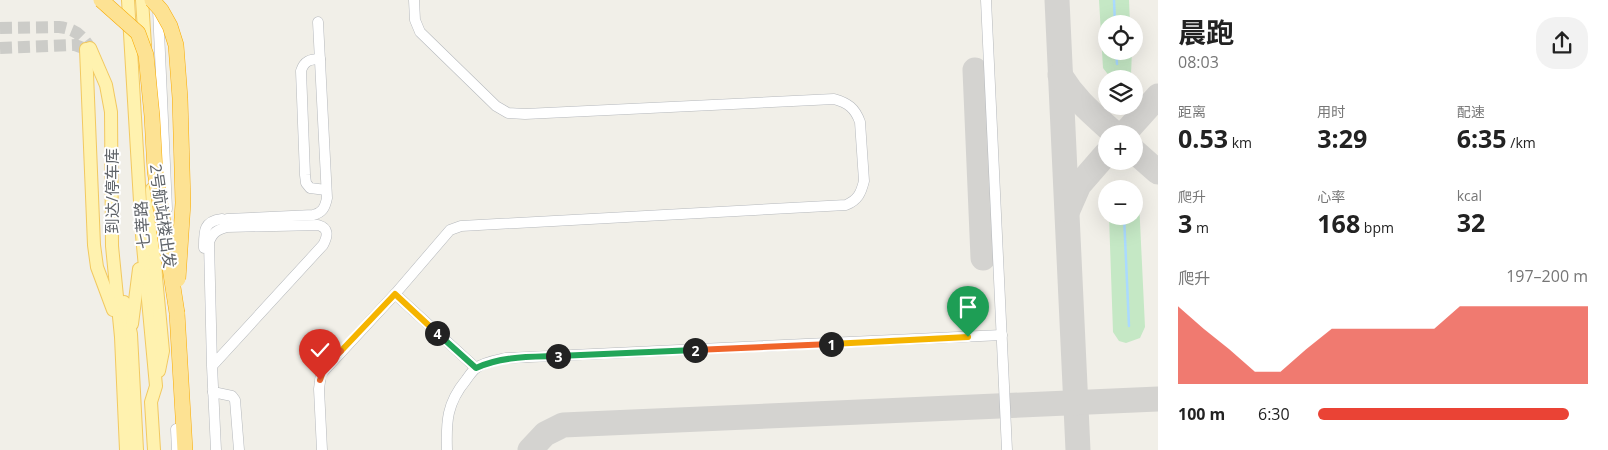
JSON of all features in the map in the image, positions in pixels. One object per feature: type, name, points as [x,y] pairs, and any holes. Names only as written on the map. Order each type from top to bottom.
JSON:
[{"type":"highway","name":"2号航站楼出发","points":[[102,0],[138,33],[146,55],[155,171],[177,313],[185,450]]},
{"type":"highway","points":[[152,0],[161,10],[170,26],[176,45],[183,203],[177,313]]},
{"type":"main road","name":"七莘路","points":[[128,0],[142,235],[156,386],[151,402],[153,450]]},
{"type":"main road","points":[[142,0],[156,277],[163,351],[156,386]]},
{"type":"main road","name":"到达/停车库","points":[[126,450],[126,335],[97,267],[94,245],[88,48],[106,85],[109,96],[112,141],[112,246],[133,373],[137,450]]},
{"type":"main road","points":[[126,335],[138,279],[142,235]]},
{"type":"main road","points":[[133,373],[153,450]]},
{"type":"street","points":[[158,0],[177,450]]},
{"type":"street","points":[[322,450],[319,389],[321,374],[395,294],[450,230],[461,226],[846,205],[855,202],[864,181],[862,136],[857,113],[844,102],[834,99],[525,114],[502,111],[420,32],[415,20],[414,0]]},
{"type":"street","points":[[986,0],[1007,450]]},
{"type":"street","points":[[212,366],[207,350],[206,330],[204,240],[207,226],[214,220],[313,215],[319,214],[325,207],[326,190],[318,22]]},
{"type":"street","points":[[320,59],[304,62],[301,71],[305,175],[306,183],[310,188],[326,190]]},
{"type":"street","points":[[212,366],[323,245],[327,236],[326,229],[323,226],[227,227],[217,230],[212,234],[209,242],[212,366],[216,450]]},
{"type":"street","points":[[395,294],[476,368]]},
{"type":"street","points":[[447,450],[447,424],[455,392],[476,368],[496,360],[506,358],[1002,335]]},
{"type":"street","points":[[214,392],[232,396],[235,400],[239,450]]},
{"type":"green space","points":[[1099,0],[1129,0],[1130,15],[1100,15]]},
{"type":"green space","points":[[1103,60],[1132,60],[1131,70],[1105,70]]},
{"type":"green space","points":[[1109,225],[1140,225],[1145,327],[1140,338],[1126,343],[1119,341],[1113,332]]},
{"type":"waterway","points":[[1114,0],[1115,15]]},
{"type":"waterway","points":[[1117,60],[1117,64]]},
{"type":"waterway","points":[[1124,225],[1129,326]]},
{"type":"taxiway","points":[[1057,0],[1078,450]]},
{"type":"taxiway","points":[[975,70],[983,258]]},
{"type":"taxiway","points":[[1060,75],[1079,100],[1105,125]]},
{"type":"taxiway","points":[[1132,125],[1158,96]]},
{"type":"taxiway","points":[[1143,159],[1158,172]]},
{"type":"taxiway","points":[[1068,210],[1079,185],[1098,163]]},
{"type":"taxiway","points":[[530,450],[545,434],[563,425],[1158,399]]},
{"type":"tunnel","points":[[0,28],[65,28],[78,33],[90,48]]},
{"type":"tunnel","points":[[0,48],[75,45],[86,49]]},
{"type":"route","points":[[320,380],[324,369],[395,294],[476,368],[506,358],[968,337]]}]
